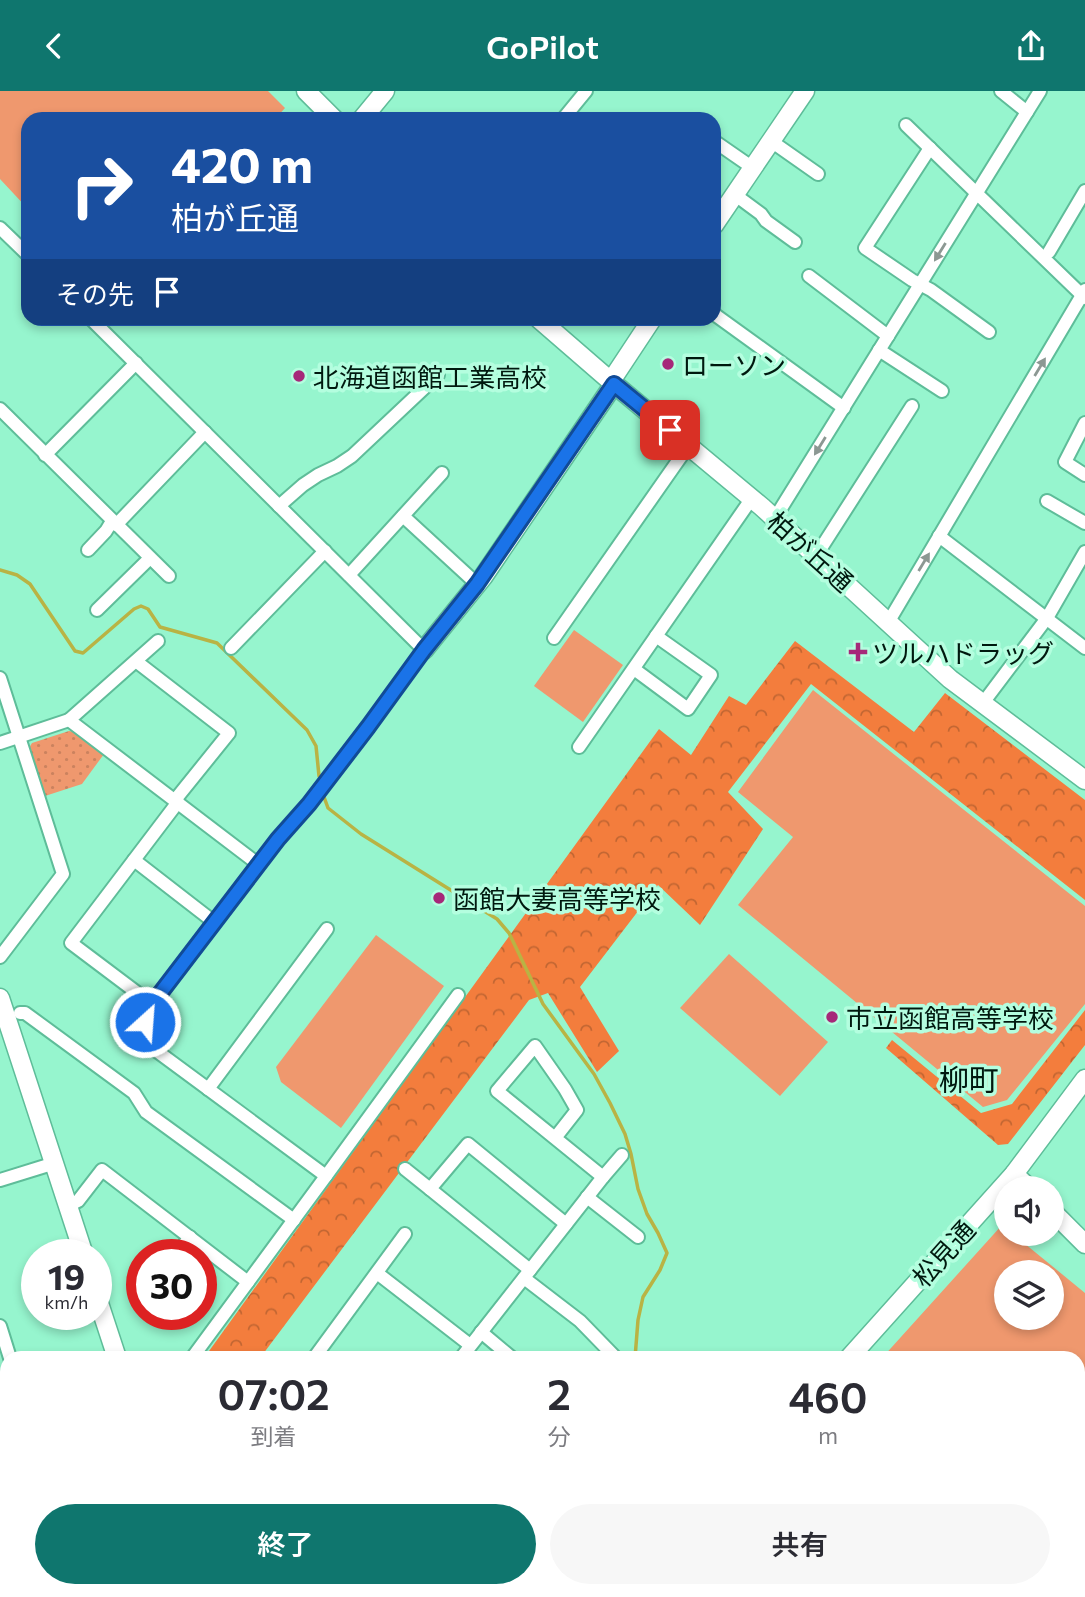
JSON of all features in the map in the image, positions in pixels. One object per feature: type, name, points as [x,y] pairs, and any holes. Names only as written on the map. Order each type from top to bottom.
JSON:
[{"type":"street","points":[[306,91],[327,112]]},
{"type":"street","points":[[368,112],[385,91]]},
{"type":"street","points":[[569,112],[586,91]]},
{"type":"street","points":[[721,214],[805,91]]},
{"type":"street","points":[[1001,91],[1027,112]]},
{"type":"street","points":[[775,518],[1040,91]]},
{"type":"street","points":[[889,621],[1084,294],[906,125]]},
{"type":"street","points":[[771,141],[818,174]]},
{"type":"street","points":[[721,146],[753,168]]},
{"type":"street","points":[[930,148],[865,248],[989,332]]},
{"type":"street","points":[[1049,252],[1085,191]]},
{"type":"street","points":[[734,194],[795,241]]},
{"type":"street","points":[[0,228],[21,248]]},
{"type":"street","points":[[809,276],[888,337]]},
{"type":"street","points":[[721,319],[844,408]]},
{"type":"street","points":[[99,326],[424,650]]},
{"type":"street","name":"柏が丘通","points":[[547,326],[775,518],[950,679],[1085,780]]},
{"type":"street","points":[[152,1004],[477,584],[648,326]]},
{"type":"street","points":[[879,350],[942,391]]},
{"type":"street","points":[[46,455],[136,363]]},
{"type":"street","points":[[279,506],[303,485],[352,456],[438,375]]},
{"type":"street","points":[[816,556],[912,407]]},
{"type":"street","points":[[0,409],[169,576]]},
{"type":"street","points":[[1085,423],[1065,462],[1085,475]]},
{"type":"street","points":[[88,550],[205,432]]},
{"type":"street","points":[[554,638],[688,445]]},
{"type":"street","points":[[349,575],[442,473]]},
{"type":"street","points":[[579,747],[752,498]]},
{"type":"street","points":[[1047,501],[1085,523]]},
{"type":"street","points":[[403,516],[477,584]]},
{"type":"street","points":[[939,536],[1085,647]]},
{"type":"street","points":[[231,648],[325,551]]},
{"type":"street","points":[[983,703],[1047,618],[1085,552]]},
{"type":"street","points":[[97,610],[150,558]]},
{"type":"street","points":[[634,669],[688,709],[711,675],[656,636]]},
{"type":"street","points":[[0,743],[69,720],[158,641]]},
{"type":"street","points":[[137,662],[229,733],[71,943],[152,1004],[155,1010],[135,1035],[326,1176]]},
{"type":"street","points":[[0,678],[63,874],[0,957]]},
{"type":"street","points":[[69,720],[258,864]]},
{"type":"street","points":[[134,860],[214,922]]},
{"type":"street","points":[[208,1089],[327,929]]},
{"type":"street","points":[[197,1351],[458,995]]},
{"type":"street","points":[[0,998],[79,1239]]},
{"type":"street","points":[[20,1013],[25,1013],[134,1093],[146,1112],[294,1220]]},
{"type":"street","points":[[555,1138],[577,1110],[535,1046],[497,1091],[603,1177]]},
{"type":"street","name":"松見通","points":[[855,1351],[1014,1174],[1085,1079]]},
{"type":"street","points":[[430,1189],[468,1145],[566,1224]]},
{"type":"street","points":[[466,1351],[622,1155]]},
{"type":"street","points":[[0,1180],[55,1163]]},
{"type":"street","points":[[405,1169],[580,1321],[609,1351]]},
{"type":"street","points":[[68,1206],[78,1201],[102,1170],[248,1282]]},
{"type":"street","points":[[587,1197],[638,1237]]},
{"type":"street","points":[[1064,1223],[1085,1244]]},
{"type":"street","points":[[319,1351],[405,1234]]},
{"type":"street","points":[[377,1273],[471,1345]]},
{"type":"street","points":[[0,1326],[8,1351]]},
{"type":"street","points":[[108,1330],[115,1351]]},
{"type":"street","points":[[481,1332],[504,1351]]},
{"type":"green space","points":[[795,641],[914,732],[945,693],[1085,800],[1085,900],[811,684],[728,792],[763,829],[700,925],[658,885],[580,987],[619,1051],[597,1072],[548,993],[529,1000],[265,1351],[209,1351],[659,729],[691,755],[729,696],[746,705]]},
{"type":"green space","points":[[1085,1010],[1085,1045],[1008,1144],[998,1145],[886,1048],[892,1040],[981,1113],[1012,1104]]},
{"type":"shaded area","points":[[0,91],[268,91],[285,108],[281,112],[21,112],[21,202],[0,179]]},
{"type":"shaded area","points":[[574,630],[623,665],[583,722],[534,686]]},
{"type":"shaded area","points":[[813,690],[1085,906],[1085,1004],[1007,1100],[983,1107],[738,905],[793,837],[738,792]]},
{"type":"shaded area","points":[[69,731],[104,754],[82,784],[45,796],[29,748],[32,743]]},
{"type":"shaded area","points":[[376,935],[444,986],[341,1128],[281,1082],[276,1067]]},
{"type":"shaded area","points":[[729,954],[828,1042],[780,1096],[680,1008]]},
{"type":"shaded area","points":[[994,1234],[994,1246],[1028,1246],[1045,1260],[994,1260],[994,1330],[1064,1330],[1064,1276],[1085,1293],[1085,1351],[888,1351]]},
{"type":"waterway","points":[[0,570],[17,575],[30,584],[75,651],[83,653],[141,606],[148,609],[160,627],[217,643],[307,730],[316,746],[319,776]]},
{"type":"waterway","points":[[324,797],[328,808],[361,834],[497,919],[509,933],[543,1004],[594,1074],[625,1134],[638,1189],[647,1214],[667,1253],[643,1297],[636,1351]]},
{"type":"place","name":"ローソン","points":[[668,364]]},
{"type":"place","name":"北海道函館工業高校","points":[[299,376]]},
{"type":"place","name":"ツルハドラッグ","points":[[858,652]]},
{"type":"place","name":"函館大妻高等学校","points":[[439,898]]},
{"type":"place","name":"市立函館高等学校","points":[[832,1017]]},
{"type":"district","name":"柳町","points":[[969,1078]]},
{"type":"route","points":[[145,1022],[155,1010],[152,1004],[198,942],[278,839],[309,804],[477,584],[614,384],[670,430]]}]
